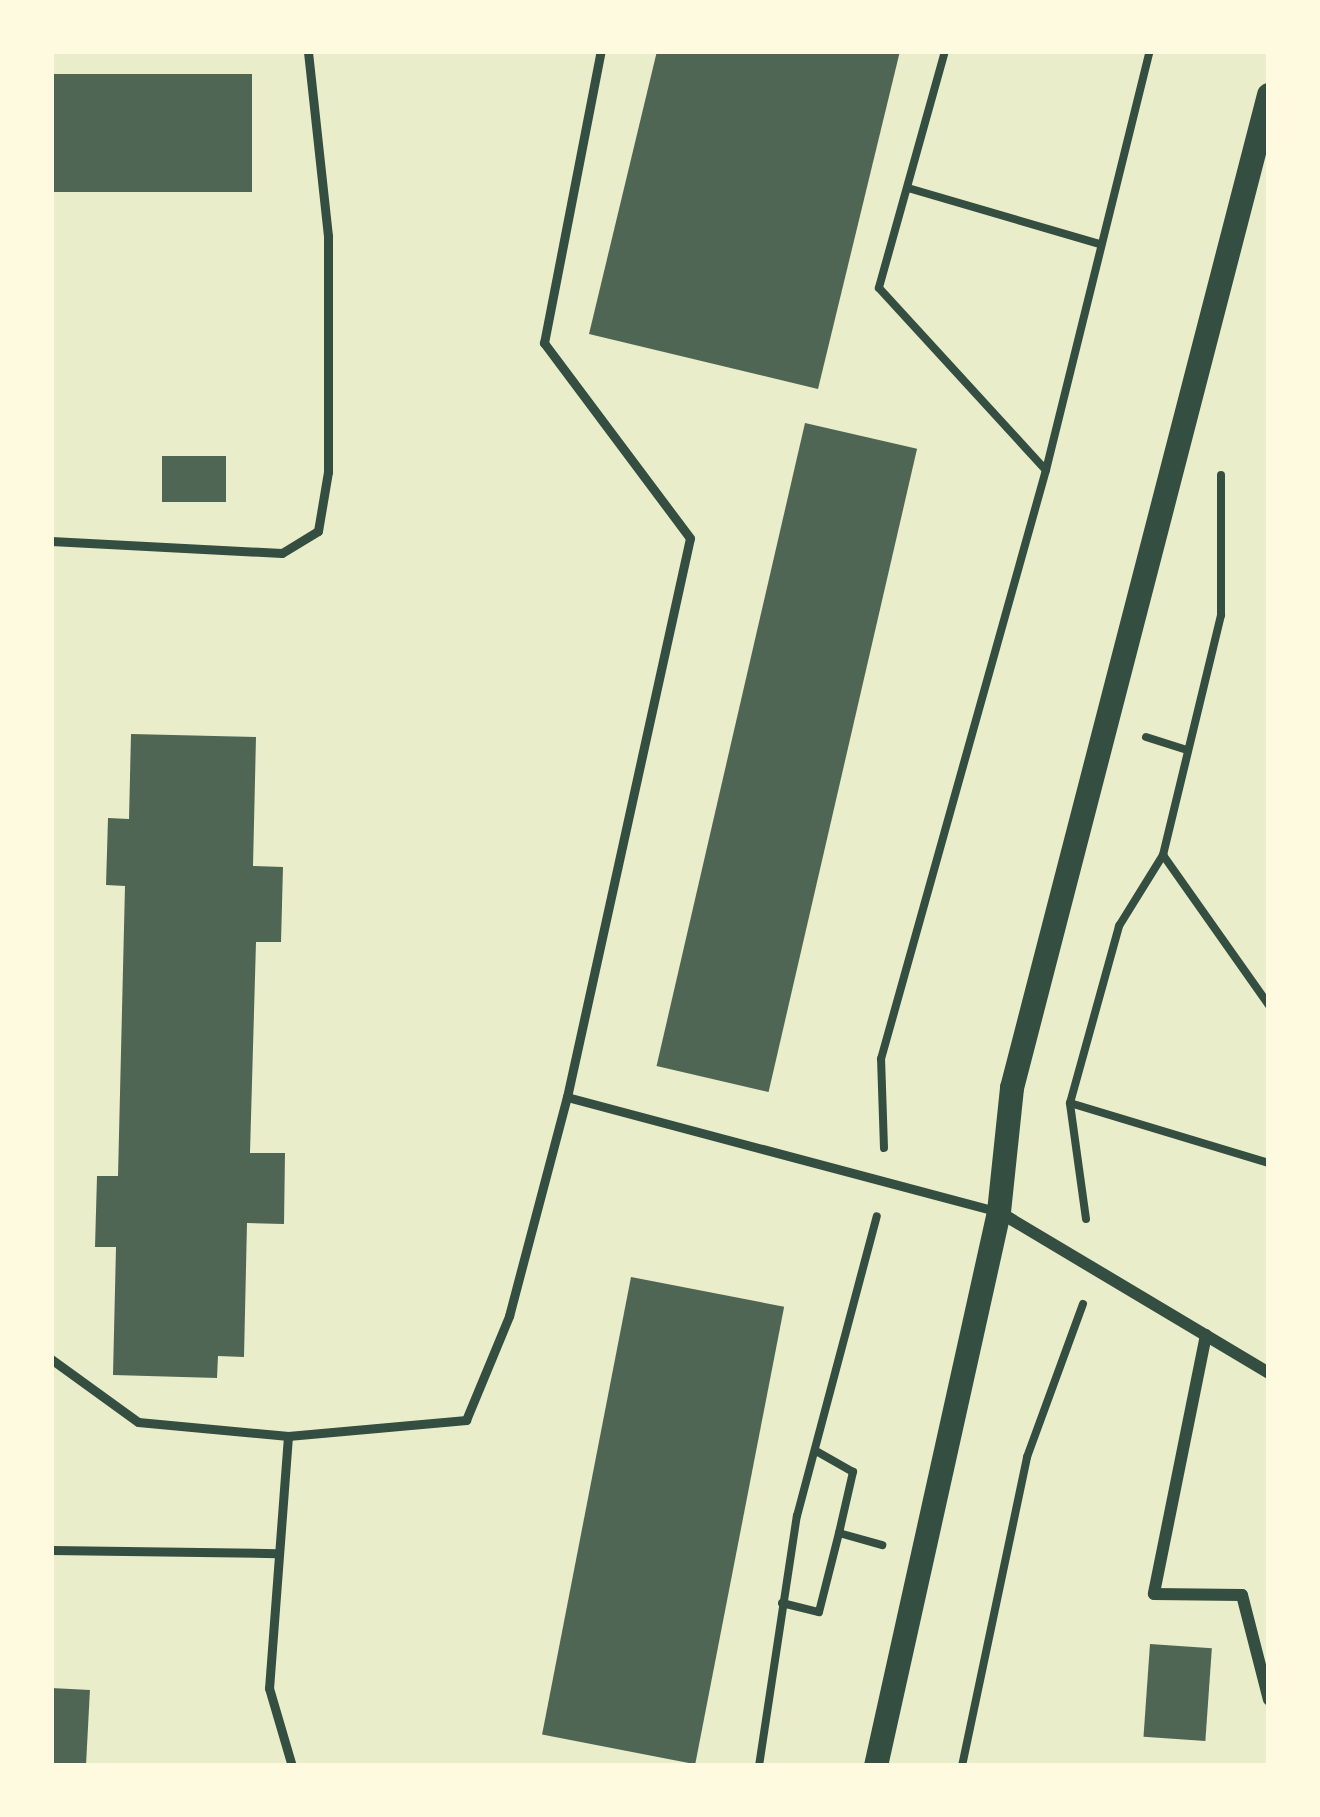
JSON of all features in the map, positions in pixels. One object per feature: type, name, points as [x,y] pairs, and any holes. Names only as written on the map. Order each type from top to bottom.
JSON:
[{"type":"main road","points":[[876,1766],[999,1212],[1012,1088],[1269,95]]},
{"type":"street","points":[[999,1212],[1269,1373]]},
{"type":"street","points":[[1206,1335],[1154,1594],[1242,1595],[1269,1700]]},
{"type":"lane","points":[[51,541],[282,553],[318,531],[328,472],[328,236],[308,51]]},
{"type":"lane","points":[[51,1359],[138,1422],[288,1436],[466,1420],[509,1316],[567,1097],[690,538],[544,343],[601,51]]},
{"type":"lane","points":[[567,1097],[999,1212]]},
{"type":"lane","points":[[288,1436],[269,1688],[292,1766]]},
{"type":"lane","points":[[51,1550],[277,1553]]},
{"type":"path","points":[[945,51],[879,288],[1046,470]]},
{"type":"path","points":[[759,1766],[782,1603],[885,1181],[881,1059],[1046,470],[1150,51]]},
{"type":"path","points":[[908,188],[1100,244]]},
{"type":"path","points":[[962,1766],[1027,1456],[1093,1272],[1070,1103],[1119,926],[1163,855],[1220,615],[1220,470]]},
{"type":"path","points":[[1163,855],[1269,1005]]},
{"type":"path","points":[[1070,1103],[1269,1163]]},
{"type":"path","points":[[782,1603],[820,1612],[853,1472],[816,1451]]},
{"type":"building","points":[[657,51],[900,51],[818,389],[589,334]]},
{"type":"building","points":[[51,74],[252,74],[252,192],[51,192]]},
{"type":"building","points":[[805,423],[917,449],[769,1092],[657,1066]]},
{"type":"building","points":[[162,456],[226,456],[226,502],[162,502]]},
{"type":"building","points":[[131,734],[256,737],[253,866],[283,867],[281,942],[256,942],[250,1153],[285,1153],[284,1224],[247,1223],[244,1357],[218,1356],[217,1378],[113,1375],[116,1247],[95,1247],[97,1176],[118,1176],[125,886],[106,885],[108,818],[129,819]]},
{"type":"building","points":[[631,1277],[784,1307],[695,1764],[542,1734]]},
{"type":"building","points":[[1150,1644],[1212,1648],[1205,1741],[1144,1737]]},
{"type":"building","points":[[51,1688],[90,1690],[86,1766],[51,1766]]}]
